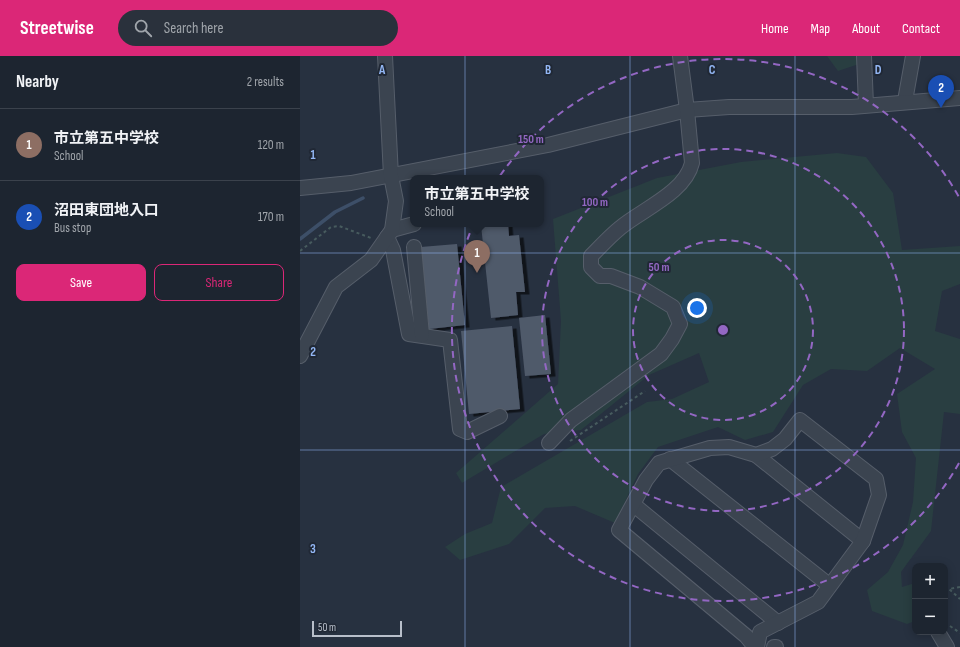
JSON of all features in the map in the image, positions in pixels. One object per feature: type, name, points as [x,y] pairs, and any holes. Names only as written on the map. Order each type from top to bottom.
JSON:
[{"type":"street","points":[[300,356],[336,287],[371,260],[388,236],[396,201],[391,176],[385,56]]},
{"type":"street","points":[[549,443],[571,420],[661,354],[672,339],[680,324],[673,307],[640,287],[611,276],[600,276],[591,268],[591,256],[620,228],[665,197],[680,183],[690,169],[692,163],[688,110],[680,56]]},
{"type":"street","points":[[864,56],[866,105]]},
{"type":"street","points":[[905,101],[913,56]]},
{"type":"street","points":[[300,188],[351,183],[548,145],[688,110],[866,105],[960,98]]},
{"type":"street","points":[[388,236],[410,226]]},
{"type":"street","points":[[388,236],[393,250],[409,334],[450,340],[460,429],[467,432],[500,416]]},
{"type":"street","points":[[414,247],[422,335]]},
{"type":"street","points":[[756,455],[772,449],[784,439],[800,420],[876,479],[879,495],[863,541],[829,585],[818,602],[760,632],[756,647]]},
{"type":"street","points":[[756,647],[746,636],[619,530],[634,505],[646,480],[659,463],[710,448],[729,446],[756,455],[863,541]]},
{"type":"street","points":[[670,459],[829,585]]},
{"type":"street","points":[[634,505],[778,623]]},
{"type":"street","points":[[940,635],[947,647]]},
{"type":"path","points":[[300,251],[331,227],[340,226],[388,236]]},
{"type":"path","points":[[569,442],[645,390]]},
{"type":"path","points":[[960,587],[949,588],[960,599]]},
{"type":"path","points":[[948,625],[960,633]]},
{"type":"green space","points":[[827,56],[858,56],[859,64],[838,71]]},
{"type":"green space","points":[[837,153],[866,157],[893,193],[902,250],[960,246],[960,284],[942,291],[935,331],[960,339],[960,414],[944,412],[931,531],[901,572],[902,587],[912,584],[912,622],[907,624],[872,611],[867,590],[888,572],[903,545],[913,502],[916,458],[902,432],[897,394],[935,369],[900,348],[867,371],[831,369],[803,385],[773,432],[745,440],[718,427],[658,447],[638,474],[615,523],[575,506],[545,508],[509,544],[460,560],[445,547],[465,534],[492,523],[501,487],[647,402],[672,399],[709,382],[699,353],[649,375],[581,430],[544,434],[462,483],[456,473],[558,384],[561,321],[553,219],[657,178],[741,162]]},
{"type":"building","points":[[481,227],[508,227],[509,236],[519,235],[525,292],[516,292],[518,315],[491,318]]},
{"type":"building","points":[[457,244],[465,325],[429,329],[421,247]]},
{"type":"building","points":[[545,315],[551,374],[525,376],[519,318]]},
{"type":"building","points":[[512,326],[520,409],[469,414],[461,331]]},
{"type":"waterway","points":[[300,239],[335,212],[363,198]]},
{"type":"place","name":"沼田東団地入口","points":[[941,108]]},
{"type":"place","name":"市立第五中学校","points":[[477,273]]}]
